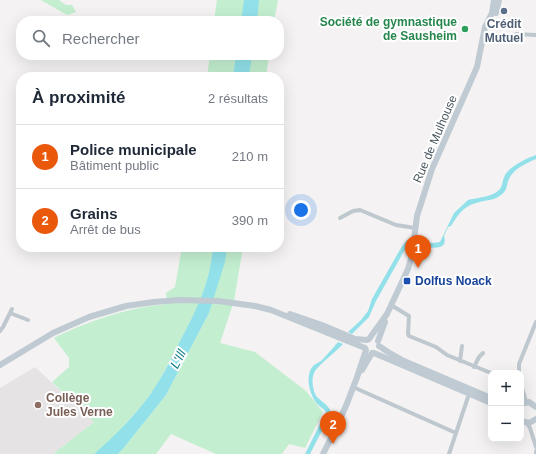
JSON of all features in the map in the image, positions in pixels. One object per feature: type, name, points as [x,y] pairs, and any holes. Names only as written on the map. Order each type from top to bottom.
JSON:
[{"type":"main road","name":"Rue de Mulhouse","points":[[483,42],[482,39],[485,27],[492,13],[494,0]]},
{"type":"main road","name":"Rue de Mulhouse","points":[[378,343],[387,314],[408,269],[414,246],[417,216],[432,169],[470,85],[477,67],[489,25],[497,11],[499,0]]},
{"type":"main road","points":[[0,365],[53,333],[89,317],[114,310],[154,302],[179,300],[232,302],[271,310],[350,340],[369,351],[470,392],[488,397]]},
{"type":"main road","name":"Rue de Mulhouse","points":[[368,339],[387,314]]},
{"type":"main road","points":[[368,339],[365,344],[369,351]]},
{"type":"main road","points":[[350,340],[374,339],[388,352],[404,361],[488,401]]},
{"type":"main road","points":[[369,351],[378,350],[378,343]]},
{"type":"main road","points":[[323,454],[335,431],[369,351]]},
{"type":"main road","points":[[524,403],[532,403],[536,407]]},
{"type":"street","points":[[511,42],[516,34],[536,35]]},
{"type":"street","points":[[340,218],[353,211],[360,210],[396,225],[415,228]]},
{"type":"street","points":[[391,305],[409,316],[409,336],[436,347],[447,355],[488,372]]},
{"type":"street","points":[[0,330],[3,328],[11,311],[28,320]]},
{"type":"street","points":[[519,370],[519,364],[536,322]]},
{"type":"street","points":[[460,360],[462,346]]},
{"type":"street","points":[[474,367],[482,353]]},
{"type":"street","points":[[353,387],[456,433]]},
{"type":"street","points":[[449,454],[470,392]]},
{"type":"street","points":[[529,423],[536,447]]},
{"type":"shaded area","name":"Collège Jules Verne","points":[[35,367],[94,422],[53,454],[0,454],[0,388]]},
{"type":"green space","points":[[41,0],[59,0],[66,5],[72,5],[76,12],[67,15]]},
{"type":"green space","points":[[217,0],[278,0],[275,16],[215,16]]},
{"type":"green space","points":[[209,60],[268,60],[267,72],[208,72]]},
{"type":"green space","points":[[181,252],[242,252],[234,301],[220,343],[255,352],[306,391],[323,412],[305,448],[289,444],[282,454],[216,454],[171,434],[156,454],[118,454],[166,395],[209,313],[213,299],[202,297],[157,385],[140,408],[111,440],[94,454],[53,454],[94,422],[52,382],[69,367],[69,358],[54,338],[83,325],[114,314],[134,309],[167,304],[166,293],[175,287]]},
{"type":"water","points":[[244,0],[259,0],[257,16],[242,16]]},
{"type":"water","points":[[235,60],[251,60],[250,72],[234,72]]},
{"type":"water","points":[[536,155],[536,159],[521,167],[511,175],[505,191],[501,195],[493,199],[472,204],[464,209],[451,226],[448,227],[444,236],[445,241],[441,247],[437,248],[418,245],[419,241],[433,243],[440,242],[454,213],[468,200],[489,196],[498,191],[505,175],[510,169]]},
{"type":"water","points":[[407,240],[409,240],[408,244],[376,301],[369,317],[352,334],[348,332],[368,311],[372,299],[402,246]]},
{"type":"water","name":"L'Ill","points":[[212,252],[226,252],[225,262],[209,313],[166,395],[118,454],[94,454],[120,430],[151,394],[192,318],[202,296],[209,273]]},
{"type":"water","points":[[338,342],[343,344],[319,366],[313,376],[314,392],[317,397],[327,406],[331,413],[310,454],[305,454],[326,412],[313,397],[309,384],[309,374],[313,366],[321,361]]},
{"type":"place","name":"Crédit Mutuel","points":[[504,11]]},
{"type":"place","name":"Société de gymnastique de Sausheim","points":[[465,29]]},
{"type":"place","name":"Police municipale","points":[[418,268]]},
{"type":"place","name":"Dolfus Noack","points":[[407,281]]},
{"type":"place","name":"Collège Jules Verne","points":[[38,405]]},
{"type":"place","name":"Grains","points":[[333,444]]}]
